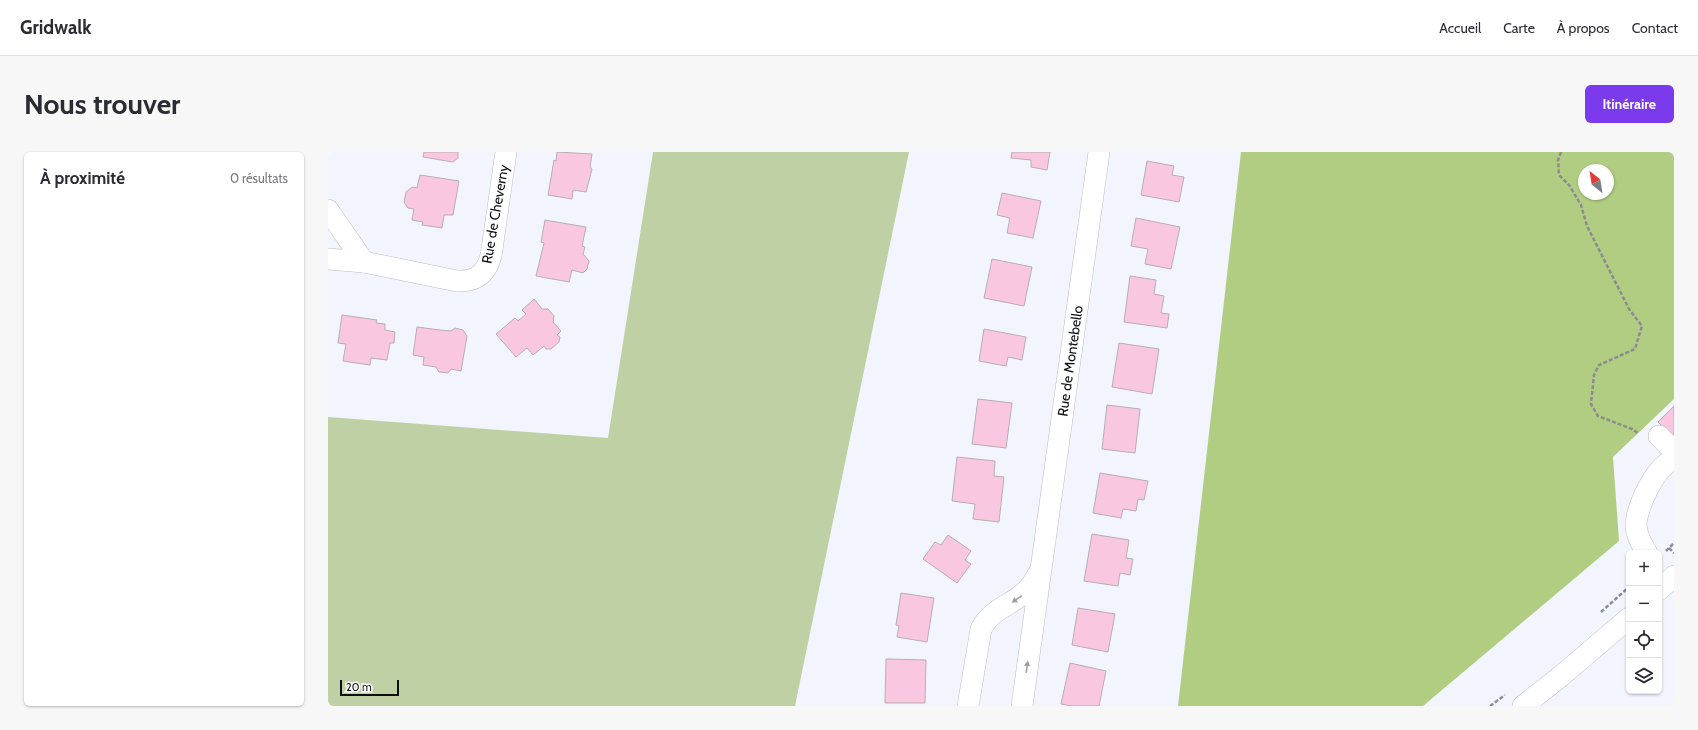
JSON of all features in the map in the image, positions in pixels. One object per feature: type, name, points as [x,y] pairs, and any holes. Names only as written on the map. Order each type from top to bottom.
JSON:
[{"type":"street","name":"Rue de Cheverny","points":[[328,259],[364,262],[452,281],[468,281],[479,277],[487,269],[491,256],[506,152]]},
{"type":"street","name":"Rue de Montebello","points":[[1022,706],[1099,152]]},
{"type":"street","points":[[328,210],[364,262]]},
{"type":"street","points":[[1649,435],[1672,449],[1674,454]]},
{"type":"street","points":[[1646,550],[1638,536],[1637,528],[1639,509],[1656,474],[1667,463],[1674,460]]},
{"type":"street","name":"Rue de Montebello","points":[[968,706],[981,628],[985,621],[996,611],[1017,600],[1034,584],[1040,569]]},
{"type":"street","points":[[1523,706],[1626,621]]},
{"type":"path","points":[[1561,152],[1558,160],[1559,175],[1569,185],[1581,205],[1587,226],[1629,309],[1642,326],[1635,349],[1599,365],[1594,375],[1591,404],[1598,416],[1649,435]]},
{"type":"path","points":[[1669,548],[1674,554]]},
{"type":"green space","points":[[653,152],[909,152],[795,706],[328,706],[328,417],[608,438]]},
{"type":"green space","points":[[1241,152],[1674,152],[1674,399],[1613,457],[1619,541],[1423,706],[1178,706]]},
{"type":"building","points":[[424,152],[458,152],[458,158],[453,162],[423,157]]},
{"type":"building","points":[[557,152],[592,154],[590,167],[592,169],[586,192],[573,190],[572,199],[548,195],[554,160],[556,161]]},
{"type":"building","points":[[1012,152],[1050,152],[1047,170],[1031,167],[1031,160],[1011,158]]},
{"type":"building","points":[[1147,161],[1174,166],[1172,175],[1184,177],[1179,202],[1141,195]]},
{"type":"building","points":[[420,175],[459,181],[453,215],[444,215],[442,228],[422,225],[423,222],[412,220],[414,209],[408,208],[404,202],[406,192],[412,187],[417,188]]},
{"type":"building","points":[[1002,193],[1041,201],[1033,238],[1007,233],[1010,218],[997,215]]},
{"type":"building","points":[[1136,218],[1180,227],[1171,269],[1145,264],[1148,249],[1131,246]]},
{"type":"building","points":[[545,220],[586,227],[582,246],[585,247],[583,254],[589,261],[587,269],[583,273],[572,270],[569,282],[536,276],[544,243],[541,242]]},
{"type":"building","points":[[992,259],[1032,267],[1024,306],[984,298]]},
{"type":"building","points":[[1130,276],[1156,280],[1154,294],[1164,296],[1161,313],[1169,314],[1167,328],[1124,322]]},
{"type":"building","points":[[534,299],[542,309],[548,309],[554,316],[553,322],[561,331],[557,335],[560,337],[559,342],[551,349],[546,349],[544,346],[533,355],[527,348],[516,357],[496,334],[515,318],[518,321],[526,314],[522,310]]},
{"type":"building","points":[[342,315],[377,320],[376,323],[385,324],[385,330],[395,332],[394,343],[390,343],[387,360],[371,358],[370,365],[343,361],[346,344],[338,343]]},
{"type":"building","points":[[417,327],[451,331],[455,328],[463,330],[467,336],[461,371],[451,369],[448,373],[439,372],[436,367],[423,365],[424,357],[413,355]]},
{"type":"building","points":[[984,329],[1026,337],[1022,360],[1008,357],[1006,366],[979,361]]},
{"type":"building","points":[[1119,343],[1159,349],[1152,394],[1112,387]]},
{"type":"building","points":[[978,399],[1012,403],[1006,448],[972,444]]},
{"type":"building","points":[[1107,405],[1140,409],[1135,453],[1102,449]]},
{"type":"building","points":[[1674,406],[1674,438],[1658,422]]},
{"type":"building","points":[[957,457],[995,461],[994,476],[1004,477],[999,522],[973,519],[975,504],[952,501]]},
{"type":"building","points":[[1100,473],[1148,481],[1144,500],[1138,499],[1136,511],[1123,509],[1121,518],[1093,513]]},
{"type":"building","points":[[1092,534],[1129,540],[1126,558],[1133,559],[1130,575],[1120,573],[1118,586],[1084,581]]},
{"type":"building","points":[[948,535],[971,551],[965,560],[971,564],[957,583],[923,559],[935,542],[941,545]]},
{"type":"building","points":[[901,593],[934,598],[927,642],[897,637],[899,626],[896,625]]},
{"type":"building","points":[[1078,608],[1115,614],[1108,652],[1072,645]]},
{"type":"building","points":[[886,659],[926,660],[925,703],[885,703]]},
{"type":"building","points":[[1070,663],[1106,671],[1099,706],[1072,706],[1061,704]]}]
